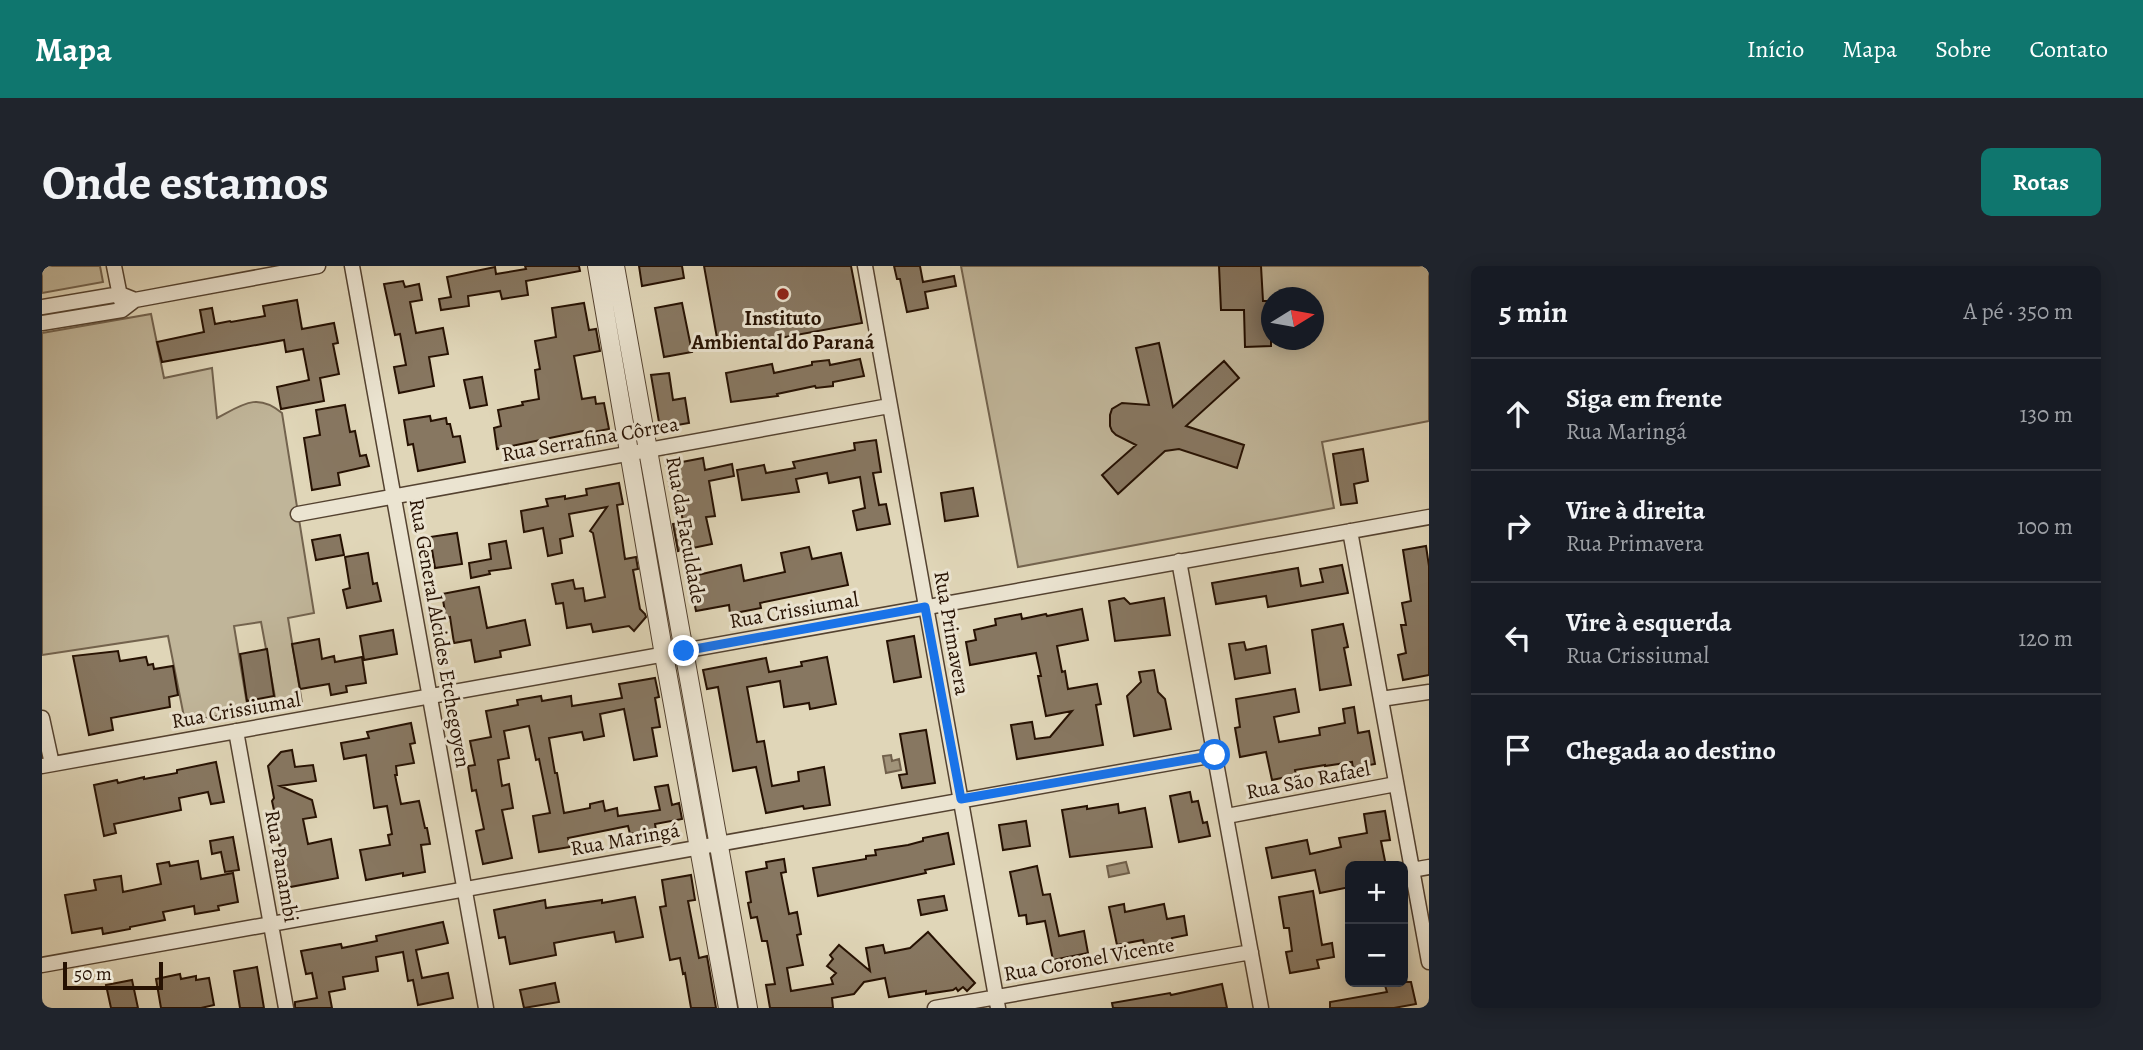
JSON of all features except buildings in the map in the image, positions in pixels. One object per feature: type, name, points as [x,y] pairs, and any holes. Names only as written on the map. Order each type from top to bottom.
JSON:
[{"type":"street","points":[[114,266],[122,310]]},
{"type":"street","points":[[42,323],[122,310],[135,300],[318,266]]},
{"type":"street","name":"Rua General Alcides Etchegoyen","points":[[352,266],[486,1008]]},
{"type":"street","name":"Rua da Faculdade","points":[[597,266],[728,1008]]},
{"type":"street","name":"Rua da Faculdade","points":[[615,266],[748,1008]]},
{"type":"street","name":"Rua Primavera","points":[[865,266],[997,1002]]},
{"type":"street","points":[[42,307],[120,294],[135,300]]},
{"type":"street","name":"Rua Serrafina Côrrea","points":[[298,514],[889,406]]},
{"type":"street","name":"Rua Crissiumal","points":[[47,765],[1429,517]]},
{"type":"street","points":[[1350,531],[1429,962]]},
{"type":"street","points":[[1178,561],[1261,1008]]},
{"type":"street","points":[[1381,699],[1429,692]]},
{"type":"street","points":[[42,718],[47,765]]},
{"type":"street","name":"Rua Panambi","points":[[236,731],[286,1008]]},
{"type":"street","name":"Rua Maringá","points":[[42,965],[1215,755]]},
{"type":"street","name":"Rua São Rafael","points":[[1227,816],[1396,784]]},
{"type":"street","points":[[1412,870],[1429,867]]},
{"type":"street","name":"Rua Coronel Vicente","points":[[935,1008],[997,1002],[1251,952]]},
{"type":"shaded area","points":[[42,266],[100,266],[103,282],[42,293]]},
{"type":"shaded area","points":[[961,266],[1429,266],[1429,421],[1322,442],[1334,508],[1018,567]]},
{"type":"shaded area","points":[[151,314],[164,378],[212,368],[217,418],[242,405],[257,402],[265,403],[282,413],[314,613],[288,618],[302,703],[277,708],[261,622],[234,626],[248,710],[185,722],[168,636],[42,655],[42,333]]},
{"type":"shaded area","points":[[891,755],[892,761],[899,759],[901,770],[886,773],[883,756]]},
{"type":"shaded area","points":[[1126,862],[1129,873],[1109,877],[1107,866]]},
{"type":"place","name":"Instituto Ambiental do Paraná","points":[[783,294]]},
{"type":"route","points":[[684,651],[925,607],[961,799],[1215,755]]}]
